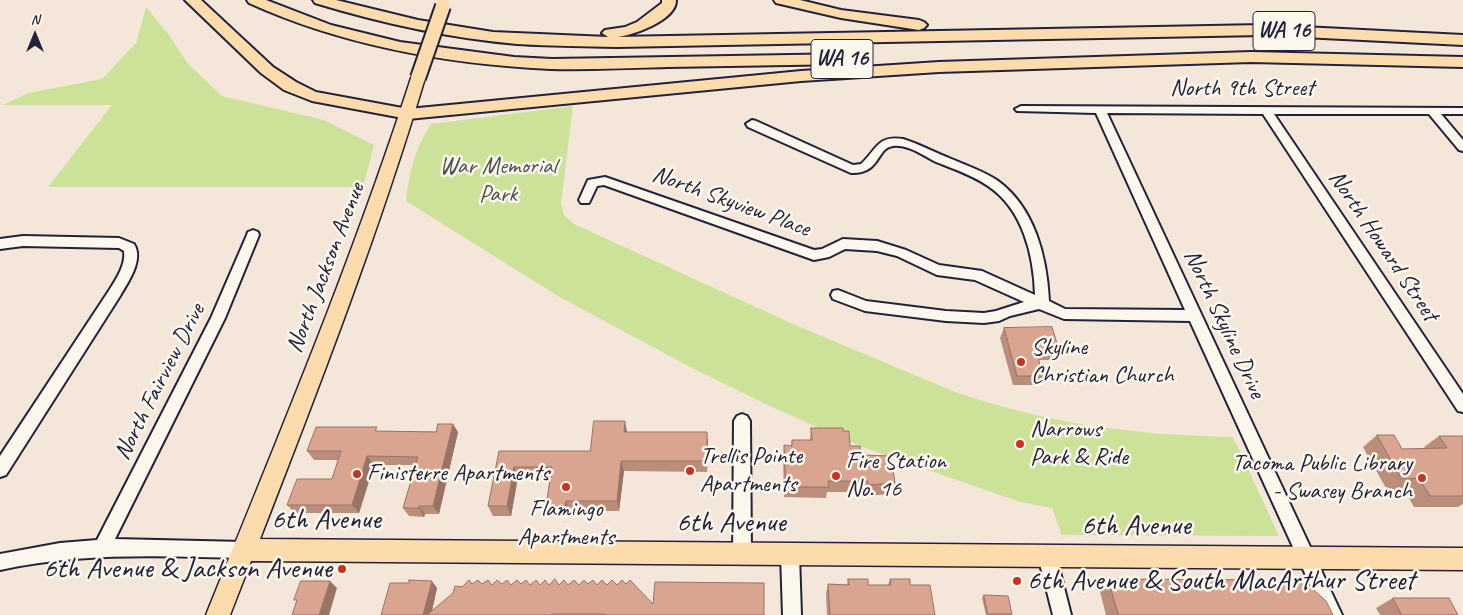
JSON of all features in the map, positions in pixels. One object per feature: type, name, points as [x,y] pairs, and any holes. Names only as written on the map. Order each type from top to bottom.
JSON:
[{"type":"highway","points":[[192,0],[267,70],[290,86],[312,96],[408,114],[800,76],[930,68],[1251,57],[1440,61]]},
{"type":"highway","name":"WA 16","points":[[254,0],[297,19],[345,34],[434,54],[552,64],[1239,53],[1348,55],[1463,62]]},
{"type":"highway","name":"WA 16","points":[[320,0],[366,14],[449,30],[519,39],[617,42],[1263,30],[1463,40]]},
{"type":"highway","points":[[366,14],[512,31],[615,33],[632,30],[655,20],[669,4],[669,0]]},
{"type":"highway","points":[[781,0],[841,14],[919,25],[1104,33]]},
{"type":"main road","name":"North Jackson Avenue","points":[[218,615],[350,278],[408,114],[418,78],[445,0]]},
{"type":"main road","name":"6th Avenue","points":[[244,550],[1463,559]]},
{"type":"street","name":"North 9th Street","points":[[1021,109],[1463,111]]},
{"type":"street","name":"North Skyline Drive","points":[[1100,110],[1332,615]]},
{"type":"street","name":"North Howard Street","points":[[1266,110],[1463,406]]},
{"type":"street","points":[[1432,111],[1463,147]]},
{"type":"street","points":[[752,124],[851,169],[864,169],[882,146],[894,142],[941,159],[986,180],[1004,193],[1023,219],[1030,236],[1042,280],[1042,303],[1006,312],[999,316],[984,318],[946,316],[865,306],[838,295]]},
{"type":"street","name":"North Skyview Place","points":[[585,200],[592,183],[605,181],[814,256],[819,256],[836,247],[848,244],[877,246],[901,253],[937,270],[977,275],[1064,314],[1091,316],[1195,316]]},
{"type":"street","name":"North Fairview Drive","points":[[102,547],[218,318],[253,235]]},
{"type":"street","points":[[0,255],[5,243],[109,242],[128,245],[131,250],[129,266],[110,298],[0,470]]},
{"type":"street","points":[[742,421],[742,553]]},
{"type":"street","name":"6th Avenue","points":[[0,562],[36,553],[102,547],[244,550]]},
{"type":"street","points":[[790,554],[792,615]]},
{"type":"street","points":[[1047,556],[1062,615]]},
{"type":"green space","points":[[146,7],[169,35],[188,64],[222,96],[324,120],[374,145],[363,187],[48,187],[112,105],[3,105],[28,93],[102,79],[136,43]]},
{"type":"green space","name":"War Memorial Park","points":[[573,106],[561,203],[564,215],[574,224],[793,324],[955,392],[1024,412],[1091,426],[1159,434],[1232,437],[1279,536],[1062,535],[1052,508],[1020,502],[862,447],[772,407],[692,368],[558,296],[406,201],[414,161],[420,143],[431,124]]},
{"type":"building","name":"Skyline Christian Church","points":[[1052,327],[1059,350],[1039,351],[1040,354],[1037,354],[1043,376],[1017,376],[1004,328]]},
{"type":"building","points":[[594,421],[625,421],[624,432],[707,432],[707,461],[621,461],[617,501],[566,501],[565,506],[546,506],[552,467],[514,467],[507,506],[488,506],[499,451],[590,451]]},
{"type":"building","points":[[438,424],[453,424],[433,506],[403,508],[418,457],[367,456],[352,505],[287,505],[297,479],[332,479],[341,451],[307,451],[316,427],[377,427],[375,431],[436,432]]},
{"type":"building","name":"Fire Station No. 16","points":[[811,428],[843,428],[843,431],[849,431],[850,446],[860,446],[861,455],[891,456],[895,483],[868,485],[868,481],[828,481],[829,487],[786,487],[784,445],[792,446],[792,440],[812,440]]},
{"type":"building","points":[[1377,435],[1394,435],[1402,449],[1447,448],[1439,436],[1463,436],[1463,496],[1430,496],[1419,478],[1402,479]]},
{"type":"building","points":[[555,579],[559,585],[564,580],[568,585],[574,580],[579,585],[584,580],[588,584],[593,580],[597,585],[602,580],[607,585],[612,580],[617,585],[622,580],[626,584],[630,580],[653,604],[655,582],[764,583],[764,615],[427,615],[453,593],[455,586],[462,587],[469,580],[472,584],[478,580],[482,584],[488,580],[492,585],[497,580],[502,584],[507,580],[511,585],[517,580],[521,584],[526,580],[530,585],[536,580],[540,585],[545,580],[549,585]]},
{"type":"building","points":[[848,579],[868,579],[868,585],[891,585],[890,579],[910,579],[910,585],[930,585],[935,615],[830,615],[828,584],[849,585]]},
{"type":"building","points":[[1108,579],[1293,580],[1313,589],[1326,601],[1333,615],[1119,615]]},
{"type":"building","points":[[409,580],[432,581],[423,615],[381,615],[390,583],[409,583]]},
{"type":"building","points":[[301,581],[330,581],[319,615],[292,615],[297,600],[294,600]]},
{"type":"building","points":[[984,595],[1008,596],[1012,614],[988,614]]},
{"type":"building","points":[[1393,598],[1449,598],[1458,615],[1402,615]]},
{"type":"place","name":"Skyline Christian Church","points":[[1021,362]]},
{"type":"place","name":"Narrows Park & Ride","points":[[1020,444]]},
{"type":"place","name":"Trellis Pointe Apartments","points":[[690,471]]},
{"type":"place","name":"Finisterre Apartments","points":[[357,474]]},
{"type":"place","name":"Fire Station No. 16","points":[[836,476]]},
{"type":"place","name":"Tacoma Public Library - Swasey Branch","points":[[1422,478]]},
{"type":"place","name":"Flamingo Apartments","points":[[566,487]]},
{"type":"place","name":"6th Avenue & Jackson Avenue","points":[[342,569]]},
{"type":"place","name":"6th Avenue & South MacArthur Street","points":[[1017,581]]}]
